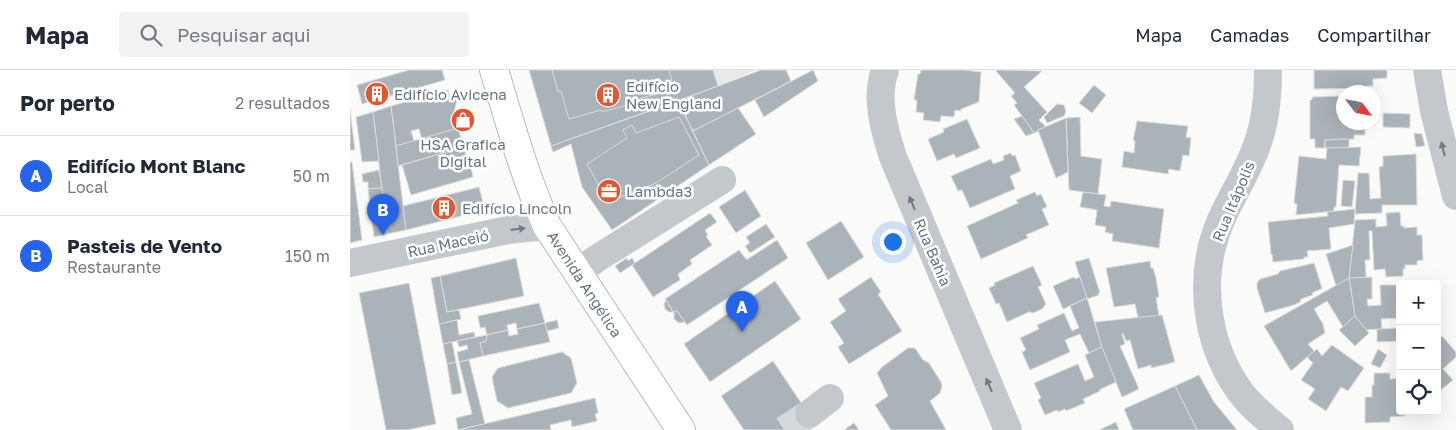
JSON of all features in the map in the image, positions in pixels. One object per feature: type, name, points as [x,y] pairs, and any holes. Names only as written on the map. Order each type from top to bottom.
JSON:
[{"type":"main road","name":"Avenida Angélica","points":[[494,70],[519,156],[547,226],[681,430]]},
{"type":"street","name":"Rua Bahia","points":[[885,70],[882,78],[880,104],[884,130],[893,157],[1008,430]]},
{"type":"street","name":"Rua Itápolis","points":[[1268,70],[1266,112],[1257,145],[1220,222],[1210,255],[1207,294],[1212,331],[1221,358],[1240,391],[1280,430]]},
{"type":"street","points":[[1427,70],[1434,111],[1456,196]]},
{"type":"street","points":[[578,272],[722,180]]},
{"type":"street","name":"Rua Maceió","points":[[350,264],[508,230],[547,226]]},
{"type":"street","points":[[808,414],[830,398]]},
{"type":"shaded area","points":[[713,70],[756,70],[718,86]]},
{"type":"building","name":"Edifício Avicena","points":[[409,70],[442,70],[445,80],[362,104],[357,85]]},
{"type":"building","points":[[529,70],[713,70],[718,86],[551,146]]},
{"type":"building","name":"Edifício New England","points":[[552,70],[669,70],[674,89],[642,98],[643,101],[569,119],[561,91],[558,92]]},
{"type":"building","points":[[761,70],[786,70],[791,81],[693,131],[678,101]]},
{"type":"building","points":[[813,70],[818,81],[764,117],[755,100]]},
{"type":"building","points":[[921,70],[981,72],[979,102],[961,109],[961,111],[955,110],[954,117],[941,116],[940,122],[923,120],[924,113],[916,112],[917,100],[914,100],[918,74],[920,74]]},
{"type":"building","points":[[1314,70],[1387,70],[1387,78],[1373,79],[1373,85],[1336,85],[1336,89],[1314,89]]},
{"type":"building","points":[[996,71],[1042,71],[1024,87],[1047,112],[1039,120],[1046,127],[1034,133],[1014,105],[1017,103],[1011,96],[1015,93]]},
{"type":"building","points":[[1094,85],[1106,95],[1092,113],[1079,103]]},
{"type":"building","points":[[448,90],[450,98],[457,100],[454,112],[459,128],[422,139],[419,129],[411,131],[414,141],[396,146],[391,106]]},
{"type":"building","points":[[1336,96],[1336,130],[1365,130],[1365,135],[1354,135],[1354,139],[1325,140],[1325,148],[1315,148],[1315,139],[1310,139],[1310,100],[1312,100],[1312,97]]},
{"type":"building","points":[[678,101],[709,165],[612,230],[582,187],[571,144],[553,152],[551,146]]},
{"type":"building","points":[[1057,104],[1064,105],[1066,112],[1064,116],[1047,123],[1044,117]]},
{"type":"building","points":[[391,106],[406,230],[387,234],[373,112]]},
{"type":"building","points":[[738,108],[756,134],[709,165],[693,131]]},
{"type":"building","points":[[350,110],[355,150],[350,150]]},
{"type":"building","points":[[373,112],[379,161],[362,162],[356,117]]},
{"type":"building","points":[[1383,113],[1410,114],[1410,128],[1383,127]]},
{"type":"building","points":[[1022,116],[1034,133],[1026,136],[1014,119]]},
{"type":"building","points":[[679,117],[699,155],[656,183],[608,202],[587,164],[627,138],[623,130],[632,125],[636,133]]},
{"type":"building","points":[[1080,117],[1081,156],[1102,159],[1098,194],[1069,190],[1066,118]]},
{"type":"building","points":[[1066,118],[1068,172],[1056,178],[1038,130]]},
{"type":"building","points":[[967,119],[980,148],[956,158],[954,154],[937,161],[928,139],[944,132],[943,129]]},
{"type":"building","points":[[1137,121],[1188,126],[1186,137],[1191,138],[1189,156],[1183,155],[1180,171],[1169,169],[1168,174],[1122,167],[1124,151],[1134,153],[1135,141],[1133,141]]},
{"type":"building","points":[[458,128],[464,147],[398,166],[396,146]]},
{"type":"building","points":[[1414,133],[1422,134],[1425,146],[1416,147]]},
{"type":"building","points":[[1349,139],[1349,148],[1325,148],[1325,140]]},
{"type":"building","points":[[464,147],[467,159],[469,158],[473,177],[411,195],[402,165]]},
{"type":"building","points":[[1361,147],[1359,166],[1339,165],[1336,207],[1334,207],[1334,211],[1296,215],[1297,204],[1294,203],[1299,156],[1326,159],[1327,148]]},
{"type":"building","points":[[1011,153],[1012,156],[1015,155],[1021,171],[1010,176],[1015,189],[970,208],[962,190],[958,191],[951,176],[991,159],[993,164],[1004,160],[1003,156]]},
{"type":"building","points":[[1416,154],[1417,205],[1382,205],[1382,213],[1355,214],[1358,173],[1369,173],[1370,199],[1381,198],[1379,167],[1383,166],[1383,156]]},
{"type":"building","points":[[350,162],[352,162],[362,240],[350,243]]},
{"type":"building","points":[[379,170],[382,188],[368,189],[368,182],[363,182],[362,174]]},
{"type":"building","points":[[1343,180],[1355,181],[1352,207],[1341,206]]},
{"type":"building","name":"Edifício Lincoln","points":[[479,187],[485,210],[406,230],[403,206]]},
{"type":"building","points":[[382,188],[387,234],[374,237],[368,189]]},
{"type":"building","points":[[745,190],[761,216],[736,233],[719,207]]},
{"type":"building","points":[[1035,192],[1037,196],[1041,194],[1047,207],[1042,209],[1049,225],[1026,235],[1028,238],[981,259],[967,226],[1018,203],[1016,200]]},
{"type":"building","points":[[1083,192],[1106,195],[1104,206],[1110,207],[1111,201],[1164,209],[1159,248],[1112,241],[1113,234],[1105,232],[1106,227],[1095,225],[1097,210],[1080,207]]},
{"type":"building","points":[[1355,209],[1354,224],[1329,228],[1331,249],[1307,251],[1308,257],[1304,257],[1304,259],[1273,262],[1268,222],[1328,216],[1327,212]]},
{"type":"building","points":[[1400,212],[1401,226],[1404,226],[1404,228],[1417,227],[1417,235],[1422,235],[1423,260],[1417,261],[1417,265],[1405,265],[1403,276],[1386,277],[1385,269],[1374,270],[1372,231],[1369,231],[1370,260],[1365,260],[1366,278],[1349,278],[1355,220],[1376,219],[1376,227],[1387,226],[1386,213]]},
{"type":"building","points":[[710,213],[717,222],[705,230],[708,235],[706,236],[712,245],[690,260],[692,264],[678,274],[680,280],[653,297],[632,265]]},
{"type":"building","points":[[841,221],[864,257],[828,280],[806,243]]},
{"type":"building","points":[[766,224],[775,237],[750,253],[745,246],[750,243],[746,237]]},
{"type":"building","points":[[777,240],[788,258],[687,325],[677,311],[674,313],[665,299],[739,250],[748,259]]},
{"type":"building","points":[[1353,245],[1349,278],[1336,286],[1326,254]]},
{"type":"building","points":[[516,258],[524,296],[447,312],[440,276]]},
{"type":"building","points":[[627,258],[628,261],[632,258],[635,263],[620,273],[615,266]]},
{"type":"building","points":[[1089,258],[1100,293],[1087,299],[1075,262]]},
{"type":"building","points":[[1150,261],[1156,278],[1159,297],[1156,298],[1159,316],[1138,318],[1135,304],[1114,307],[1106,268]]},
{"type":"building","points":[[1314,263],[1322,288],[1294,305],[1265,313],[1257,288],[1257,283],[1260,279],[1278,274],[1280,271]]},
{"type":"building","points":[[1033,266],[1042,285],[1038,287],[1046,304],[1042,309],[1033,313],[1029,312],[1007,322],[999,303],[996,304],[989,288],[995,285],[994,283]]},
{"type":"building","points":[[440,276],[447,312],[459,310],[461,319],[439,324],[431,278]]},
{"type":"building","points":[[871,277],[881,292],[878,294],[902,331],[849,364],[838,347],[844,343],[830,322],[846,311],[838,299]]},
{"type":"building","points":[[1074,277],[1075,279],[1080,277],[1087,298],[1063,309],[1053,286]]},
{"type":"building","points":[[1372,277],[1372,299],[1367,299],[1368,306],[1381,305],[1380,285],[1396,285],[1396,318],[1381,319],[1382,329],[1366,330],[1355,316],[1349,278]]},
{"type":"building","points":[[1349,278],[1355,316],[1343,327],[1327,301],[1314,309],[1323,324],[1325,333],[1308,344],[1314,351],[1291,371],[1264,326]]},
{"type":"building","points":[[775,281],[801,319],[710,382],[684,344]]},
{"type":"building","points":[[409,283],[436,424],[407,430],[386,430],[359,293]]},
{"type":"building","points":[[1087,298],[1102,347],[1089,353],[1080,334],[1065,340],[1070,352],[1030,370],[1022,352],[1026,350],[1020,338],[1039,329],[1037,325],[1064,313],[1072,331],[1079,328],[1070,306]]},
{"type":"building","points":[[666,300],[673,312],[665,309],[664,304]]},
{"type":"building","points":[[539,303],[545,323],[517,329],[516,323],[507,325],[508,330],[487,335],[485,327],[480,328],[478,316]]},
{"type":"building","points":[[677,311],[685,322],[679,323],[674,319],[674,312]]},
{"type":"building","points":[[1162,315],[1175,362],[1151,368],[1151,365],[1138,369],[1130,340],[1126,341],[1123,333],[1125,344],[1120,346],[1139,389],[1122,397],[1102,348],[1095,322]]},
{"type":"building","points":[[1355,316],[1369,333],[1355,346],[1339,330]]},
{"type":"building","points":[[457,320],[459,335],[474,332],[475,337],[443,344],[439,324]]},
{"type":"building","points":[[557,320],[559,328],[548,331],[546,329],[545,323]]},
{"type":"building","points":[[545,323],[550,342],[483,356],[480,343],[486,341],[487,335],[508,330],[509,336],[518,334],[517,329]]},
{"type":"building","points":[[1396,328],[1396,341],[1377,342],[1377,329]]},
{"type":"building","points":[[487,335],[486,341],[480,343],[483,356],[459,362],[457,352],[468,349],[467,345],[459,347],[457,341]]},
{"type":"building","points":[[1441,337],[1456,352],[1456,357],[1443,369],[1453,380],[1441,390],[1441,370]]},
{"type":"building","points":[[452,342],[456,362],[447,364],[443,344]]},
{"type":"building","points":[[1332,345],[1364,368],[1348,391],[1341,387],[1326,411],[1308,399],[1315,389],[1301,380],[1313,363],[1307,357],[1317,349],[1322,356]]},
{"type":"building","points":[[1102,347],[1116,382],[1083,399],[1085,403],[1066,411],[1065,409],[1058,412],[1057,410],[1045,415],[1038,400],[1041,398],[1034,383],[1078,364],[1085,381],[1094,377],[1085,355]]},
{"type":"building","points":[[908,348],[915,348],[923,360],[929,363],[941,382],[940,393],[930,401],[946,430],[891,430],[875,405],[888,396],[877,373],[882,367]]},
{"type":"building","points":[[1378,349],[1387,355],[1380,368],[1371,364]]},
{"type":"building","points":[[562,352],[571,358],[577,383],[571,393],[508,408],[497,401],[492,377],[498,368]]},
{"type":"building","points":[[469,360],[485,424],[458,430],[456,418],[472,414],[459,362]]},
{"type":"building","points":[[773,361],[814,422],[803,430],[744,430],[721,396]]},
{"type":"building","points":[[456,362],[462,393],[452,395],[447,364]]},
{"type":"building","points":[[1374,373],[1390,373],[1390,379],[1396,378],[1396,415],[1405,416],[1390,417],[1390,422],[1365,423],[1365,397],[1372,397],[1372,385],[1374,385]]},
{"type":"building","points":[[1199,375],[1214,402],[1237,430],[1197,430],[1175,386]]},
{"type":"building","points":[[1175,386],[1197,430],[1133,430],[1124,409]]},
{"type":"building","points":[[595,398],[598,413],[595,414],[597,421],[572,427],[571,420],[550,425],[551,430],[458,430]]},
{"type":"building","points":[[1116,422],[1119,430],[1099,430]]},
{"type":"building","points":[[854,423],[859,430],[844,430]]},
{"type":"tunnel","points":[[784,430],[809,414]]},
{"type":"place","name":"Edifício Avicena","points":[[377,94]]},
{"type":"place","name":"Edifício New England","points":[[608,95]]},
{"type":"place","name":"HSA Grafica Digital","points":[[463,120]]},
{"type":"place","name":"Lambda3","points":[[609,191]]},
{"type":"place","name":"Edifício Lincoln","points":[[444,208]]},
{"type":"place","name":"Pasteis de Vento","points":[[383,235]]},
{"type":"place","name":"Edifício Mont Blanc","points":[[742,332]]}]
